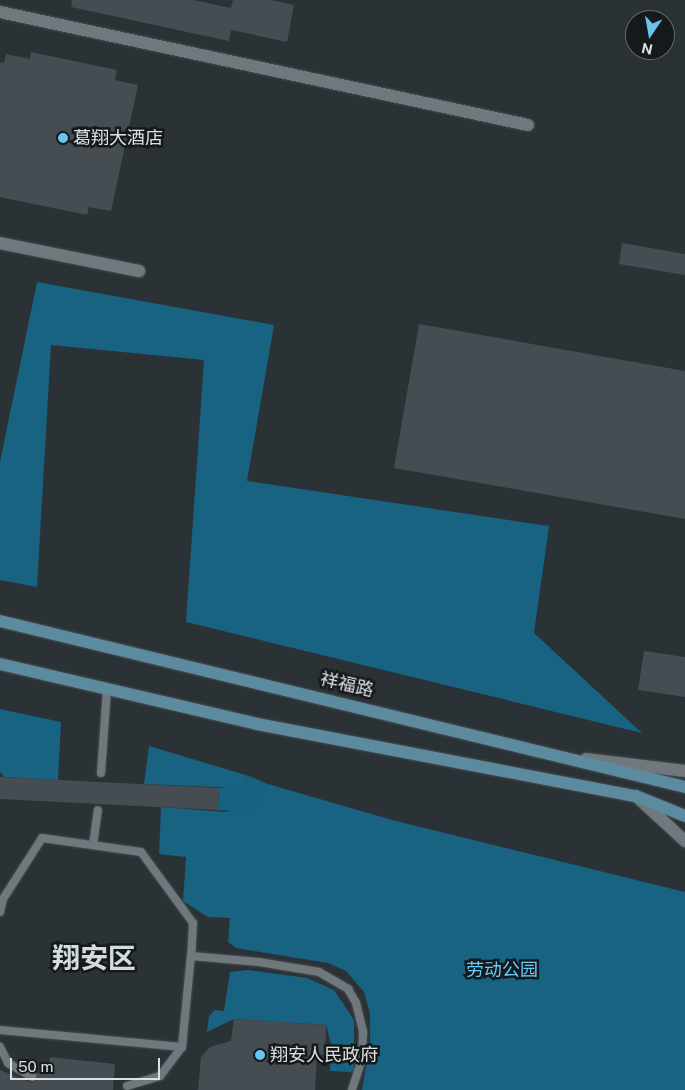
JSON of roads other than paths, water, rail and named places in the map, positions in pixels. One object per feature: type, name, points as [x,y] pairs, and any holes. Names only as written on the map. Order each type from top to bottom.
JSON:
[{"type":"main road","name":"祥福路","points":[[0,621],[685,787]]},
{"type":"main road","points":[[0,664],[257,724],[636,796],[685,816]]},
{"type":"street","points":[[0,12],[528,125]]},
{"type":"street","points":[[0,243],[139,271]]},
{"type":"street","points":[[571,758],[685,771]]},
{"type":"street","points":[[636,796],[685,841]]},
{"type":"lane","points":[[101,773],[107,690]]},
{"type":"lane","points":[[93,845],[98,810]]},
{"type":"lane","points":[[0,912],[3,899],[42,838],[141,852],[193,923],[182,1047],[160,1076],[127,1086]]},
{"type":"lane","points":[[191,956],[259,962],[319,972],[348,989],[356,1003],[363,1032],[362,1059],[352,1090]]},
{"type":"lane","points":[[0,1030],[182,1047]]},
{"type":"lane","points":[[0,1048],[8,1063],[32,1077]]},
{"type":"place","name":"葛翔大酒店","points":[[63,138]]},
{"type":"place","name":"翔安人民政府","points":[[260,1055]]},
{"type":"district","name":"翔安区","points":[[94,958]]},
{"type":"park label","name":"劳动公园","points":[[502,970]]}]
